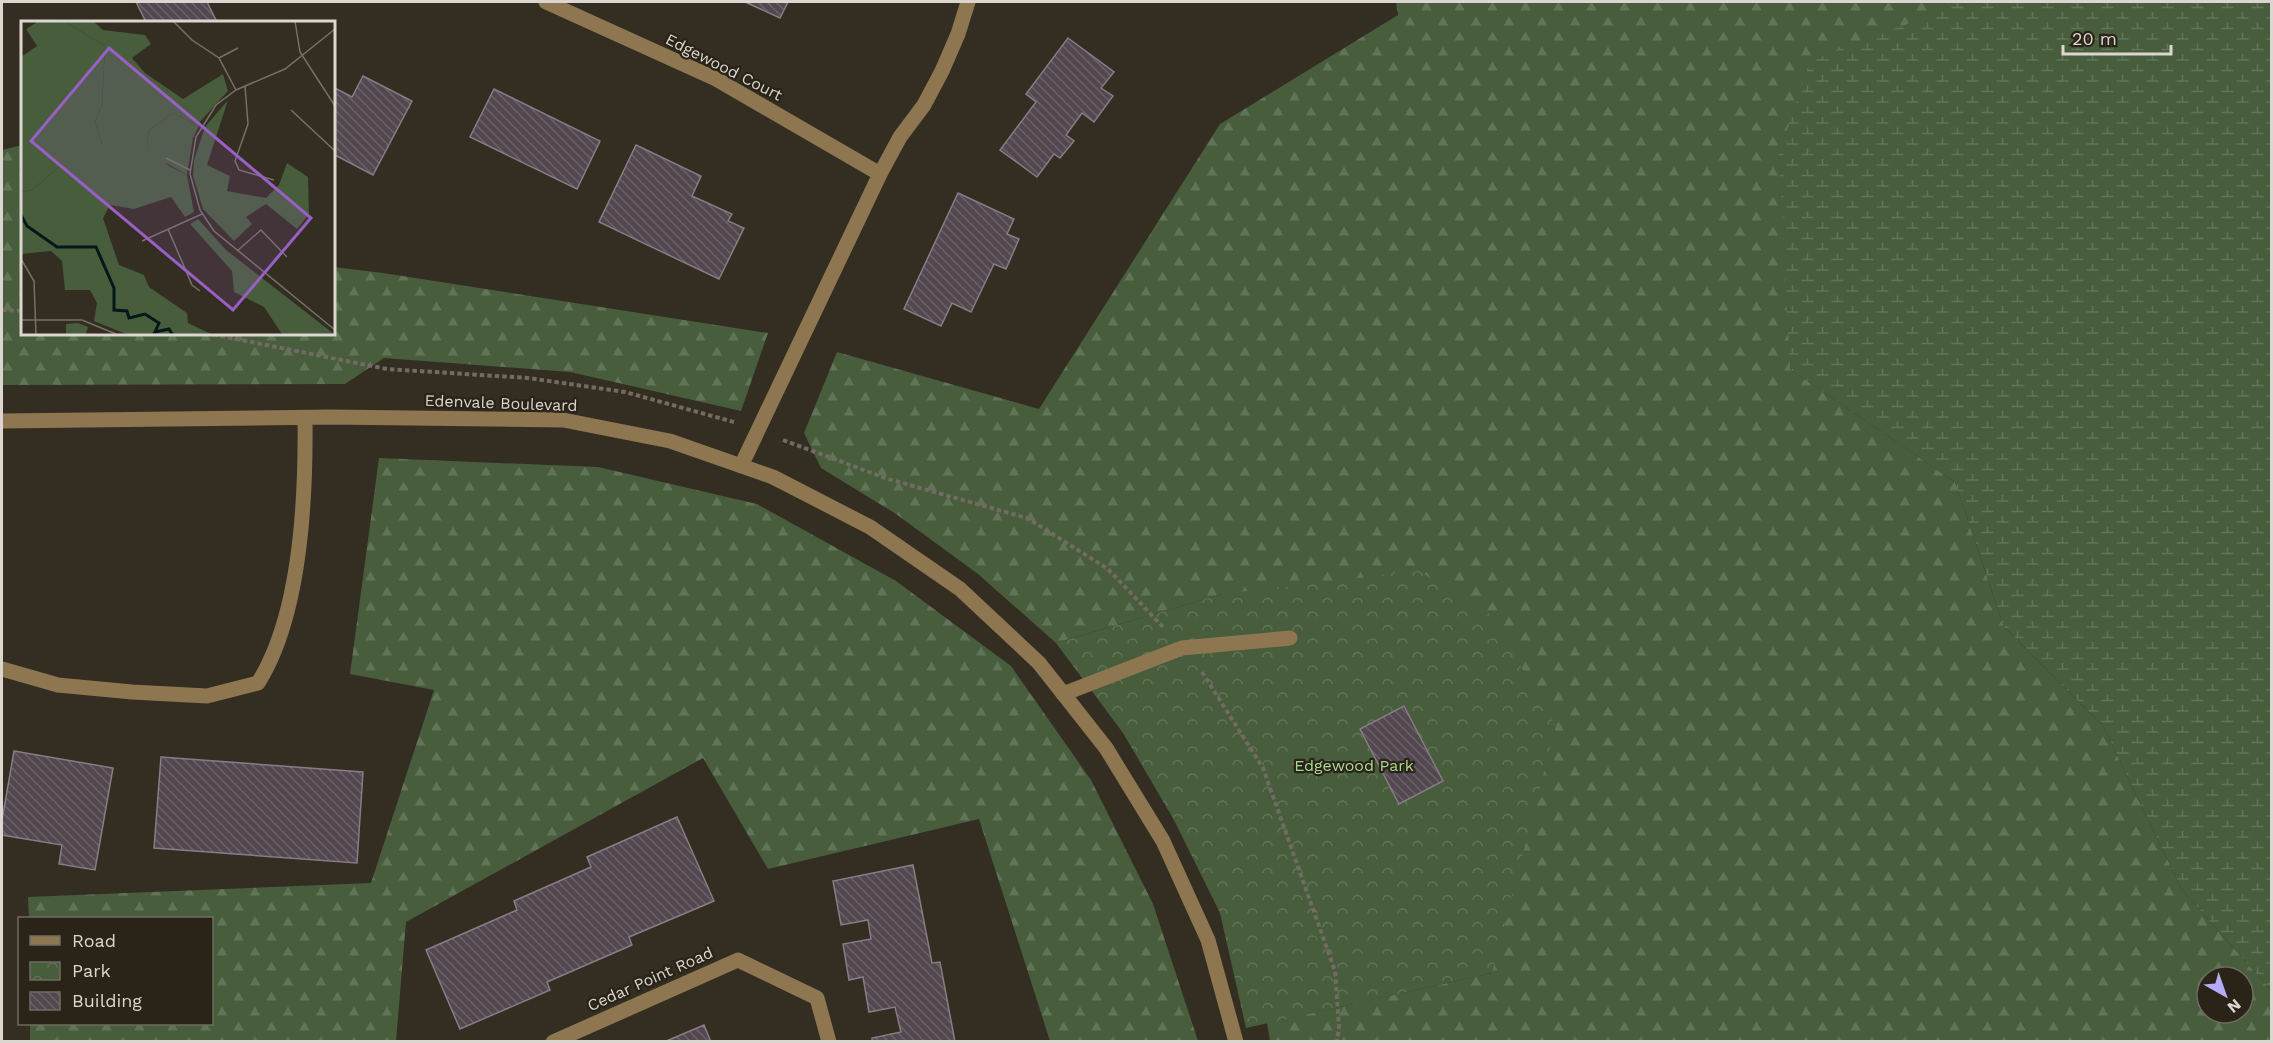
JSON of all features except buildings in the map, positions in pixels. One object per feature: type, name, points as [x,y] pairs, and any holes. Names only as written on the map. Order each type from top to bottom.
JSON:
[{"type":"street","name":"Edgewood Court","points":[[546,2],[716,79],[880,174]]},
{"type":"street","points":[[741,466],[880,174],[900,137],[924,105],[942,71],[969,2]]},
{"type":"street","points":[[2,669],[58,685],[143,693],[207,696],[258,683],[272,662],[291,594],[306,472],[305,418]]},
{"type":"street","name":"Edenvale Boulevard","points":[[2,421],[305,418],[563,420],[670,441],[773,477],[870,527],[960,589],[1039,663],[1106,748],[1162,841],[1208,940],[1236,1041]]},
{"type":"street","points":[[1063,694],[1182,648],[1290,638]]},
{"type":"street","name":"Cedar Point Road","points":[[553,1041],[738,960],[817,998],[829,1041]]},
{"type":"path","points":[[2,310],[21,311]]},
{"type":"green space","points":[[1396,2],[1946,2],[1945,10],[1790,369],[1955,482],[2004,627],[2103,726],[2182,890],[2249,965],[2195,965],[2195,1025],[2255,1025],[2255,972],[2271,990],[2271,1041],[1270,1041],[1267,1023],[1492,973],[1222,594],[1056,643],[978,574],[896,514],[821,468],[804,433],[837,352],[1039,409],[1220,124],[1398,15]]},
{"type":"green space","points":[[1946,2],[2271,2],[2271,990],[2255,972],[2255,965],[2249,965],[2182,890],[2103,726],[2004,627],[1955,482],[1790,369],[1779,154],[1810,61],[1944,10]]},
{"type":"green space","points":[[21,145],[21,334],[334,334],[334,267],[768,333],[741,411],[570,372],[384,358],[345,384],[2,385],[2,150]]},
{"type":"green space","points":[[379,458],[598,467],[757,504],[896,581],[1011,666],[1091,780],[1153,904],[1198,1041],[1050,1041],[979,819],[768,869],[703,758],[406,922],[396,1041],[30,1041],[30,1025],[213,1025],[213,917],[29,917],[28,897],[371,883],[434,690],[350,674]]},
{"type":"green space","name":"Edgewood Park","points":[[1419,571],[1490,614],[1556,726],[1492,973],[1246,1028],[1220,913],[1174,820],[1123,733],[1056,643],[1222,594]]}]
